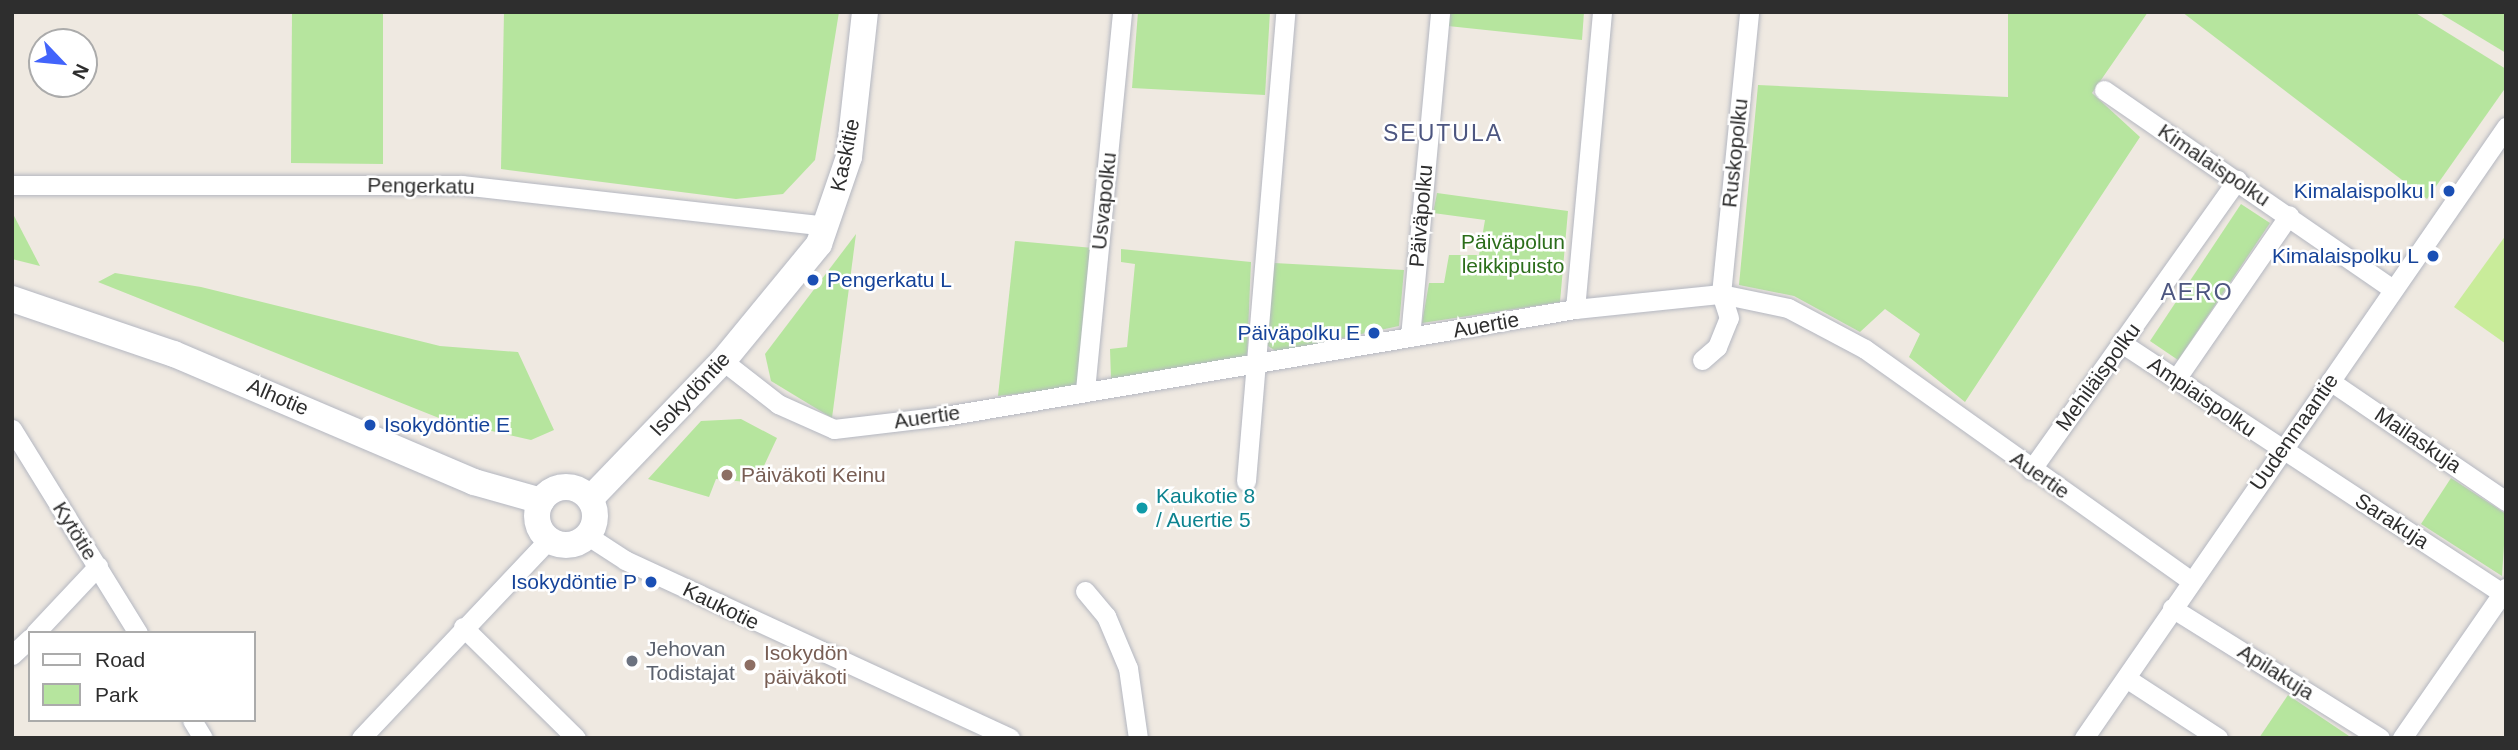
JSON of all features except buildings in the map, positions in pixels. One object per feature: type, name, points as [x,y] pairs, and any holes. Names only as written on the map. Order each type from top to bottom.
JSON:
[{"type":"street","name":"Kaskitie","points":[[787,285],[827,226],[849,157],[865,12]]},
{"type":"street","name":"Usvapolku","points":[[1085,390],[1122,12]]},
{"type":"street","points":[[1246,481],[1285,12]]},
{"type":"street","name":"Päiväpolku","points":[[1410,337],[1440,12]]},
{"type":"street","points":[[1575,309],[1602,12]]},
{"type":"street","name":"Ruskopolku","points":[[1702,360],[1717,347],[1729,318],[1721,293],[1749,12]]},
{"type":"street","name":"Kimalaispolku","points":[[2104,90],[2289,215],[2392,289]]},
{"type":"street","name":"Uudenmaantie","points":[[2084,738],[2190,580],[2506,127]]},
{"type":"street","name":"Mehiläispolku","points":[[2031,470],[2237,180]]},
{"type":"street","name":"Pengerkatu","points":[[12,185],[462,185],[827,226]]},
{"type":"street","points":[[2176,379],[2289,215]]},
{"type":"street","name":"Isokydöntie","points":[[590,499],[723,361],[787,285]]},
{"type":"street","name":"Auertie","points":[[723,361],[778,404],[834,429],[1575,309],[1721,293],[1788,308],[1865,349],[2031,470],[2190,580]]},
{"type":"street","name":"Alhotie","points":[[12,299],[174,354],[474,482],[541,500]]},
{"type":"street","name":"Ampiaispolku","points":[[2123,344],[2282,449]]},
{"type":"street","name":"Mailaskuja","points":[[2330,381],[2506,500]]},
{"type":"street","name":"Kytötie","points":[[12,429],[137,631]]},
{"type":"street","name":"Sarakuja","points":[[2282,449],[2504,590]]},
{"type":"street","points":[[564,486],[590,499],[595,520],[588,536],[571,545],[548,540],[537,522],[541,500],[564,486]]},
{"type":"street","name":"Kaukotie","points":[[588,536],[625,560],[1010,738]]},
{"type":"street","points":[[361,738],[548,540]]},
{"type":"street","points":[[37,631],[98,566]]},
{"type":"street","points":[[2402,738],[2504,590]]},
{"type":"street","points":[[1085,591],[1106,616],[1128,668],[1138,738]]},
{"type":"street","name":"Apilakuja","points":[[2172,608],[2380,738]]},
{"type":"street","points":[[463,627],[576,738]]},
{"type":"street","points":[[12,655],[28,640]]},
{"type":"street","points":[[2126,678],[2218,738]]},
{"type":"street","points":[[193,722],[203,738]]},
{"type":"green space","points":[[292,12],[383,12],[383,164],[291,163]]},
{"type":"green space","points":[[504,12],[839,12],[815,160],[783,194],[736,199],[501,169]]},
{"type":"green space","points":[[1138,12],[1270,12],[1265,95],[1132,88]]},
{"type":"green space","points":[[1450,12],[1584,12],[1582,40],[1448,26]]},
{"type":"green space","points":[[2008,12],[2148,12],[2092,93],[2140,137],[1965,402],[1909,357],[1920,334],[1885,309],[1860,332],[1794,296],[1739,285],[1758,85],[2008,97]]},
{"type":"green space","points":[[2182,12],[2414,12],[2506,69],[2506,87],[2427,199]]},
{"type":"green space","points":[[2438,12],[2506,12],[2506,53]]},
{"type":"green space","name":"Päiväpolun leikkipuisto","points":[[1437,193],[1568,211],[1560,302],[1422,323],[1429,283],[1444,283],[1449,255],[1479,255],[1485,220],[1433,213]]},
{"type":"green space","points":[[2241,204],[2270,223],[2178,360],[2150,341]]},
{"type":"green space","points":[[12,212],[40,266],[12,259]]},
{"type":"green space","points":[[856,234],[832,418],[771,381],[765,354]]},
{"type":"green space","points":[[2506,235],[2506,344],[2454,307]]},
{"type":"green space","points":[[1015,241],[1093,248],[1081,387],[998,396]]},
{"type":"green space","points":[[1121,249],[1251,262],[1247,356],[1111,379],[1110,349],[1127,347],[1135,264],[1121,262]]},
{"type":"green space","points":[[1274,263],[1404,270],[1399,326],[1277,352],[1265,344]]},
{"type":"green space","points":[[115,273],[201,287],[440,346],[518,352],[554,430],[531,440],[444,420],[98,282]]},
{"type":"green space","points":[[741,419],[777,438],[762,470],[751,470],[746,482],[716,479],[709,497],[648,479],[701,421]]},
{"type":"green space","points":[[2451,478],[2506,514],[2502,576],[2421,524]]},
{"type":"green space","points":[[2288,695],[2352,738],[2259,738]]},
{"type":"place","name":"Kimalaispolku I","points":[[2449,191]]},
{"type":"place","name":"Kimalaispolku L","points":[[2433,256]]},
{"type":"place","name":"Pengerkatu L","points":[[813,280]]},
{"type":"place","name":"Päiväpolku E","points":[[1374,333]]},
{"type":"place","name":"Isokydöntie E","points":[[370,425]]},
{"type":"place","name":"Päiväkoti Keinu","points":[[727,475]]},
{"type":"place","name":"Kaukotie 8 / Auertie 5","points":[[1142,508]]},
{"type":"place","name":"Isokydöntie P","points":[[651,582]]},
{"type":"place","name":"Jehovan Todistajat","points":[[632,661]]},
{"type":"place","name":"Isokydön päiväkoti","points":[[750,665]]},
{"type":"district","name":"SEUTULA","points":[[1443,133]]},
{"type":"district","name":"AERO","points":[[2197,292]]}]
